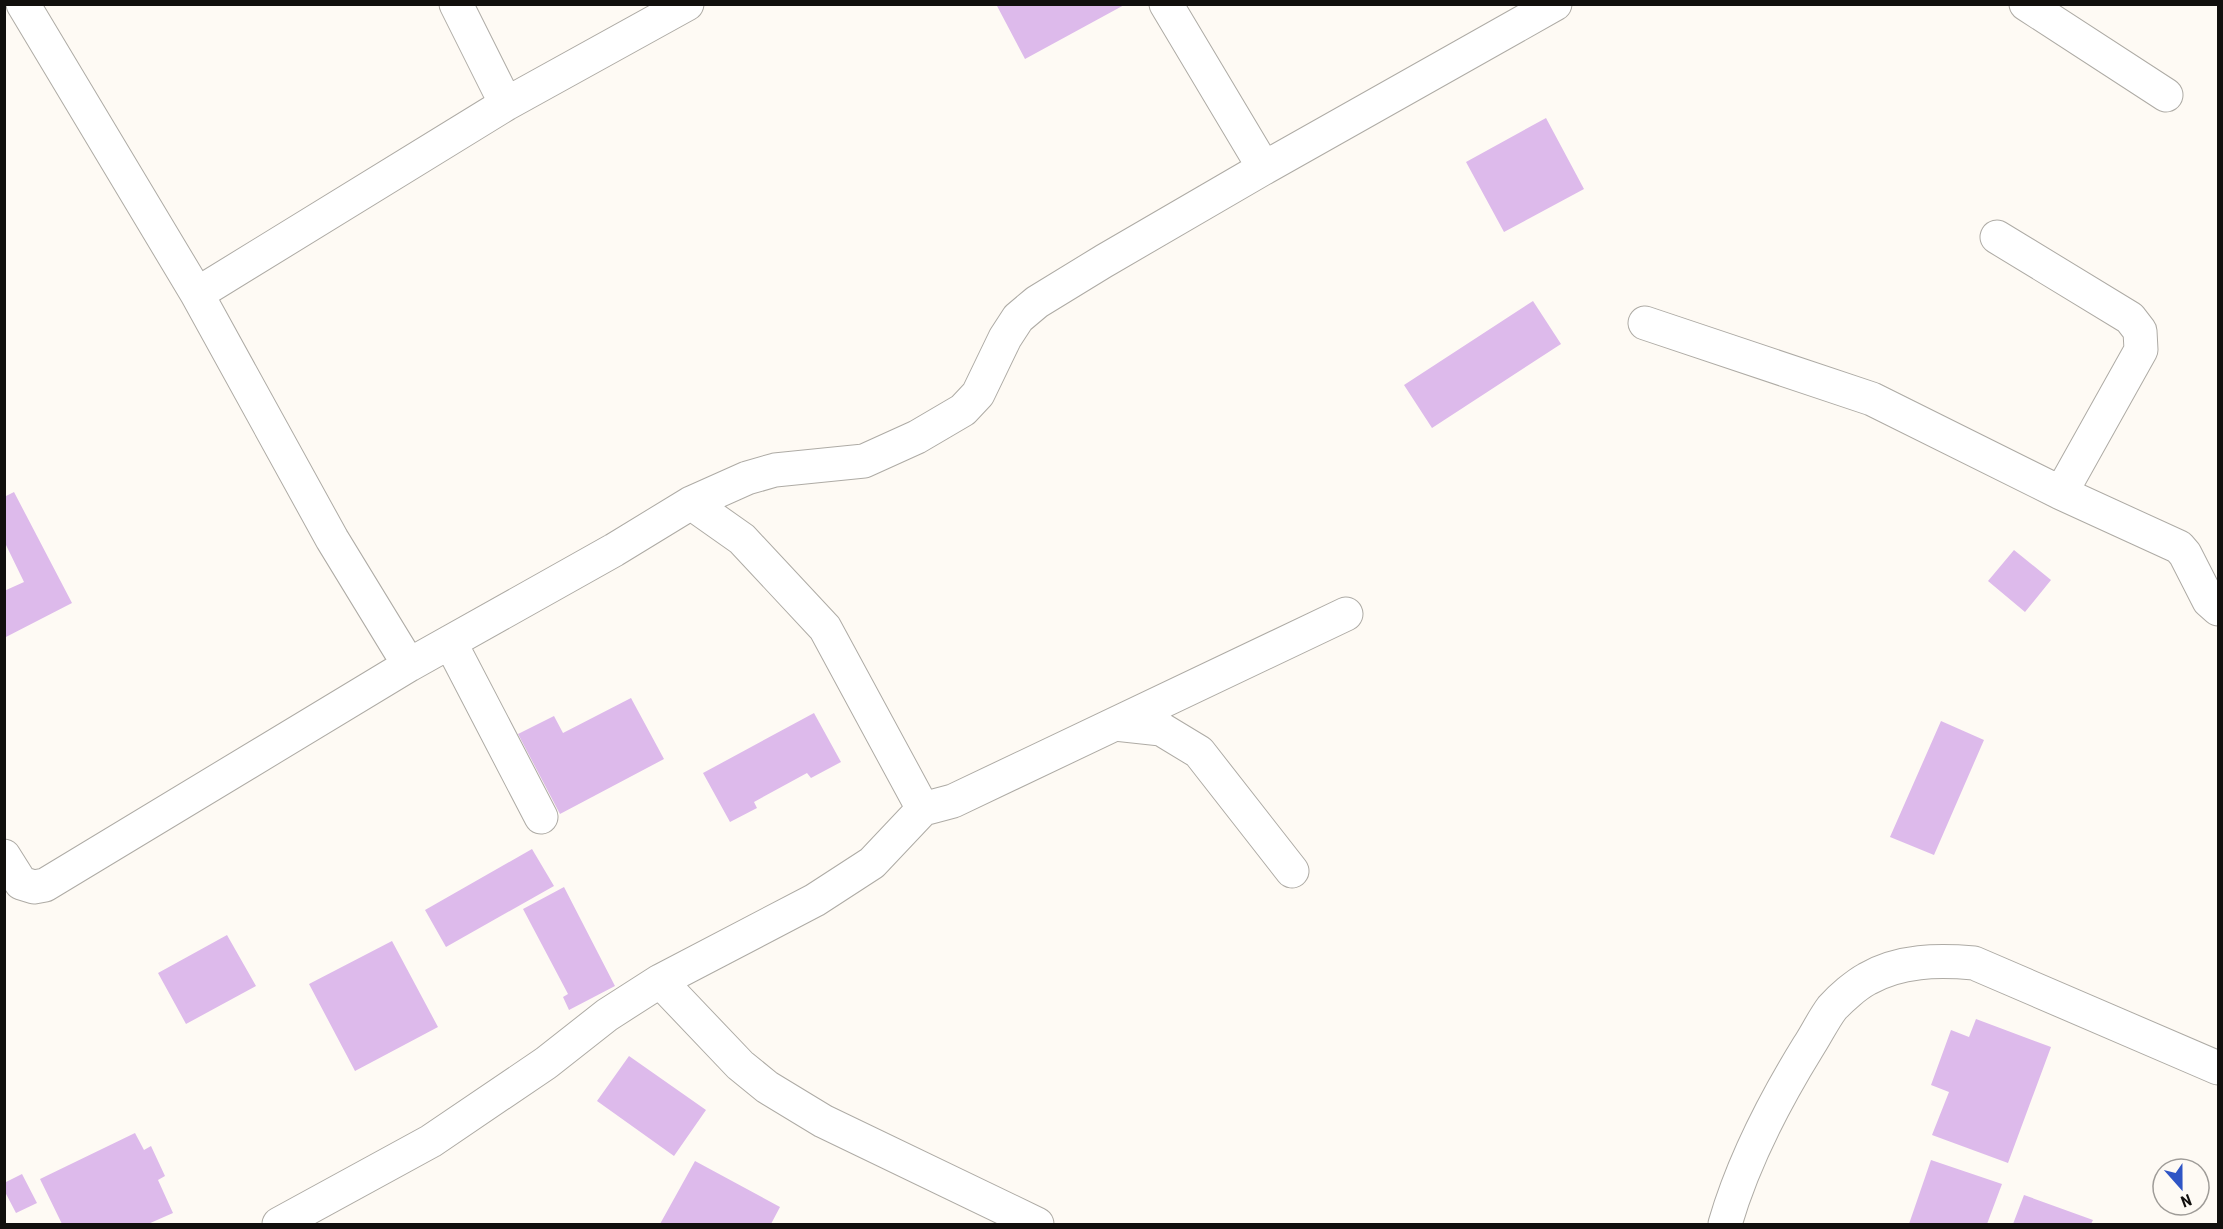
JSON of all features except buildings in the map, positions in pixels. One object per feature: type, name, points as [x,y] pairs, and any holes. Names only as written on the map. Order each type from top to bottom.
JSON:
[{"type":"street","points":[[23,4],[197,294],[332,539],[409,665]]},
{"type":"street","points":[[456,4],[506,104]]},
{"type":"street","points":[[197,294],[506,104],[687,4]]},
{"type":"street","points":[[1166,4],[1264,168]]},
{"type":"street","points":[[4,856],[21,883],[34,887],[45,885],[409,665],[614,550],[691,503],[747,478],[776,470],[864,461],[917,437],[963,410],[978,394],[1005,338],[1018,318],[1037,302],[1264,168],[1555,4]]},
{"type":"street","points":[[2026,4],[2166,95]]},
{"type":"street","points":[[1997,237],[2130,318],[2140,331],[2141,350],[2061,494]]},
{"type":"street","points":[[1645,322],[1872,399],[2061,494],[2179,547],[2185,554],[2209,601],[2218,609]]},
{"type":"street","points":[[691,503],[742,539],[825,628],[923,809]]},
{"type":"street","points":[[279,1224],[431,1141],[546,1063],[607,1015],[660,981],[815,900],[872,863],[923,809],[953,801],[1346,614]]},
{"type":"street","points":[[450,642],[541,817]]},
{"type":"street","points":[[1115,724],[1161,729],[1199,752],[1292,871]]},
{"type":"street","points":[[1725,1224],[1752,1149],[1793,1071],[1833,1008],[1866,979],[1893,968],[1914,963],[1945,961],[1974,963],[2218,1068]]},
{"type":"street","points":[[660,981],[740,1065],[766,1087],[823,1121],[1036,1224]]}]
